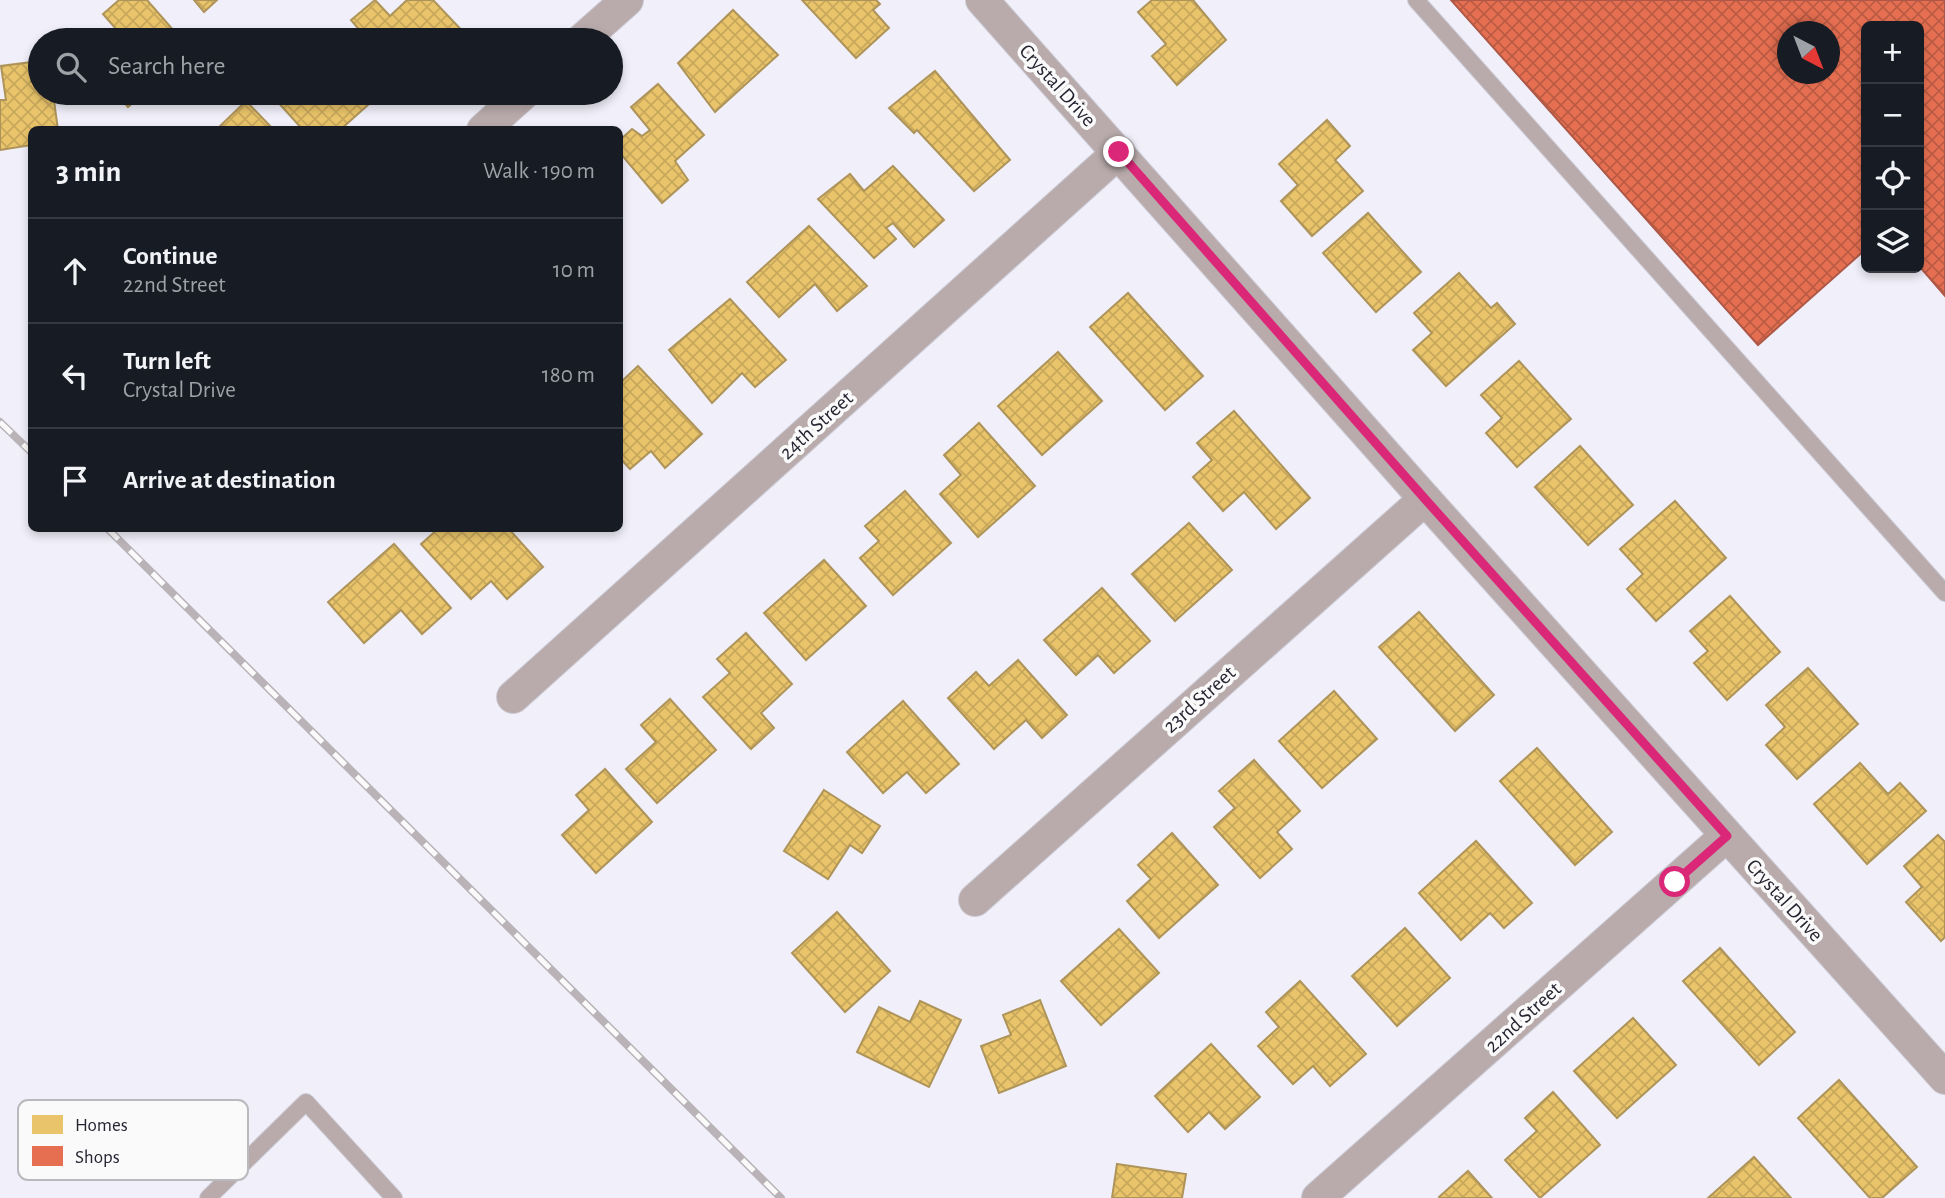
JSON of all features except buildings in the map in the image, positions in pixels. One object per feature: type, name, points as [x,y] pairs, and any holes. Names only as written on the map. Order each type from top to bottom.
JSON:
[{"type":"street","points":[[596,28],[627,0]]},
{"type":"street","name":"Crystal Drive","points":[[982,0],[1945,1078]]},
{"type":"street","points":[[487,126],[511,105]]},
{"type":"street","name":"24th Street","points":[[513,697],[1119,152]]},
{"type":"street","name":"23rd Street","points":[[975,900],[1425,499]]},
{"type":"street","name":"22nd Street","points":[[1318,1198],[1727,836]]},
{"type":"lane","points":[[1416,0],[1945,593]]},
{"type":"lane","points":[[248,1159],[306,1102],[394,1198]]},
{"type":"lane","points":[[208,1198],[226,1180]]},
{"type":"railway","points":[[0,422],[28,449]]},
{"type":"railway","points":[[111,532],[781,1198]]},
{"type":"route","points":[[1119,152],[1727,836],[1675,882]]}]
